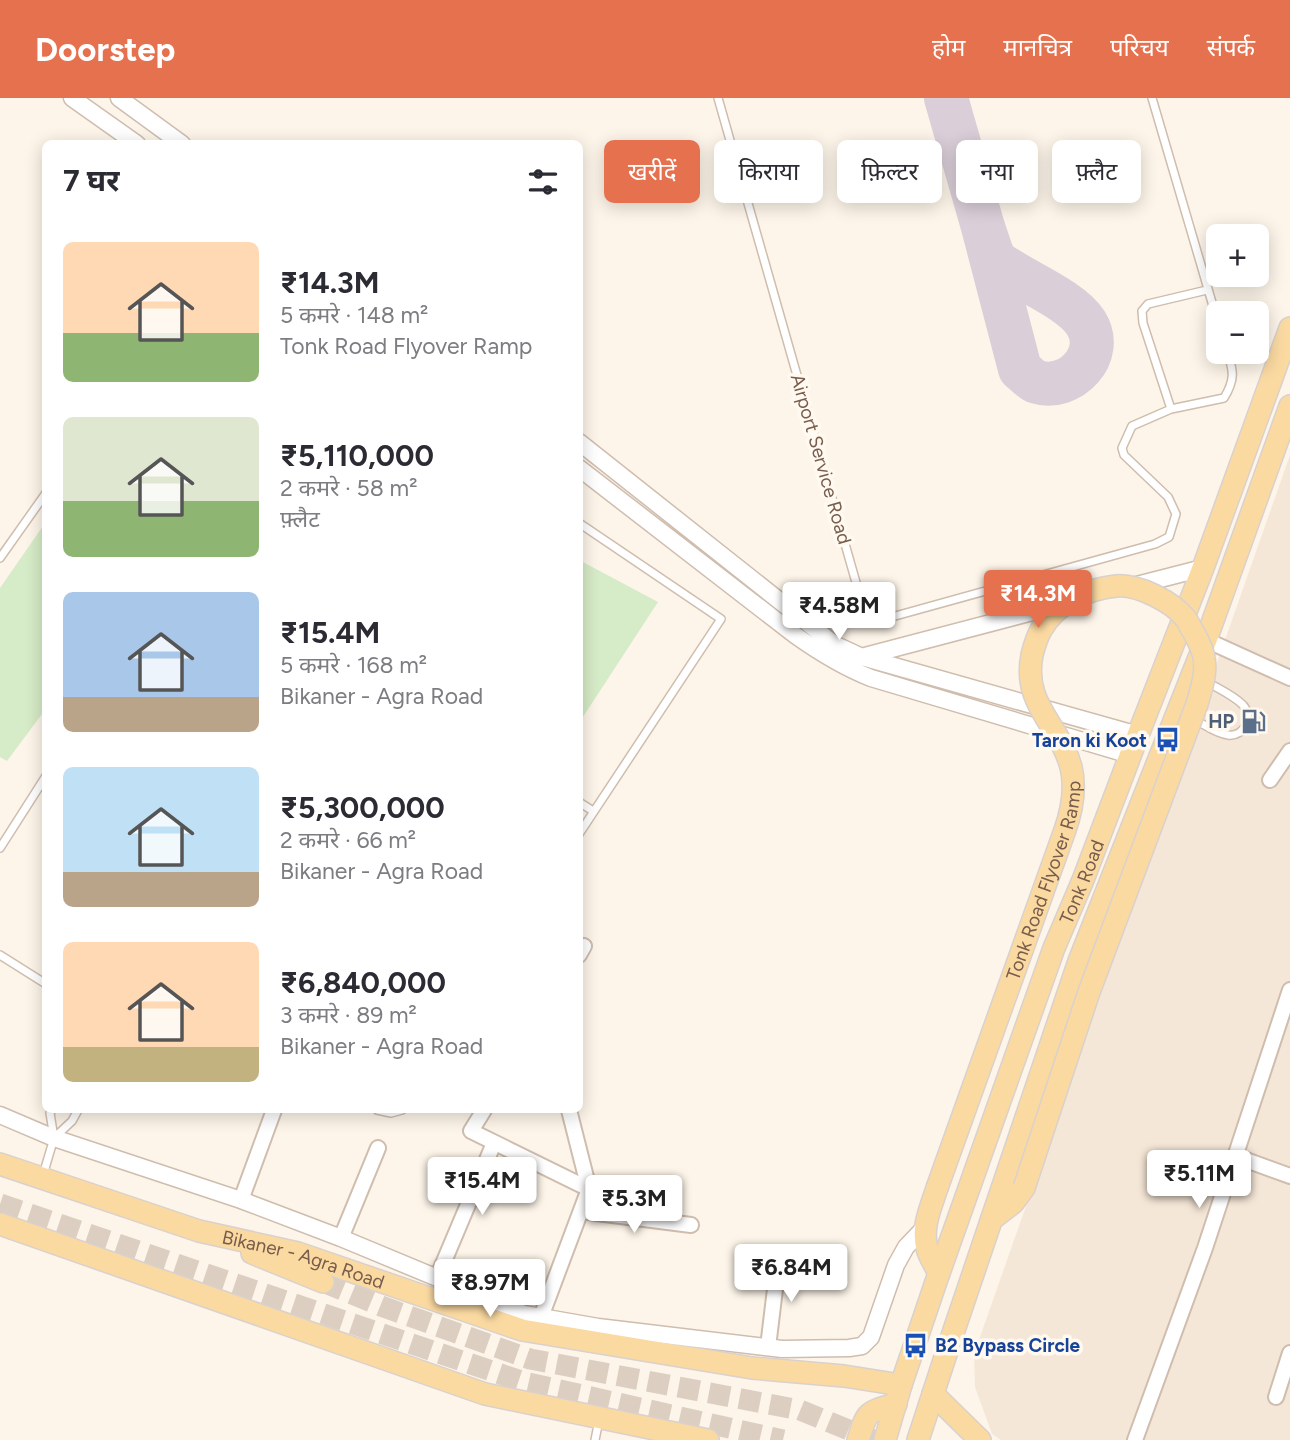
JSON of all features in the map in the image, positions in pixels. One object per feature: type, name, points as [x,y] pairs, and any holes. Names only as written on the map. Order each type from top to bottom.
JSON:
[{"type":"main road","name":"Tonk Road","points":[[885,1440],[939,1273],[1054,948],[1083,880],[1203,568],[1290,328]]},
{"type":"main road","name":"Tonk Road","points":[[925,1434],[933,1394],[1079,961],[1206,640],[1288,416]]},
{"type":"main road","name":"Tonk Road Flyover Ramp","points":[[939,1273],[927,1249],[925,1238],[929,1213],[1061,842],[1073,800],[1071,768],[1035,697],[1030,681],[1034,648],[1041,630],[1065,603],[1096,590],[1119,586],[1150,593],[1171,604],[1187,620],[1201,645],[1205,670],[1197,705],[1089,992],[1024,1188],[1013,1203],[992,1219]]},
{"type":"main road","name":"Bikaner - Agra Road","points":[[0,1164],[199,1231],[298,1253],[522,1330],[752,1368],[844,1376],[898,1394]]},
{"type":"main road","points":[[0,1224],[485,1394],[708,1440]]},
{"type":"main road","points":[[199,1231],[323,1282]]},
{"type":"main road","points":[[859,1440],[867,1416],[898,1394]]},
{"type":"main road","points":[[933,1394],[981,1440]]},
{"type":"street","points":[[72,98],[131,140]]},
{"type":"street","points":[[119,98],[177,140]]},
{"type":"street","points":[[583,445],[834,644],[862,657],[1138,734]]},
{"type":"street","points":[[583,470],[795,635],[852,670],[1130,755]]},
{"type":"street","points":[[862,657],[1203,568]]},
{"type":"street","points":[[1206,640],[1290,678]]},
{"type":"street","points":[[1270,780],[1290,751]]},
{"type":"street","points":[[1135,1440],[1205,1248],[1290,990]]},
{"type":"street","points":[[241,1200],[273,1113]]},
{"type":"street","points":[[482,1113],[471,1131],[589,1189]]},
{"type":"street","points":[[541,1317],[589,1189],[570,1113]]},
{"type":"street","points":[[0,1115],[54,1138],[241,1200],[341,1238],[524,1314],[598,1327],[782,1349],[862,1346],[871,1337],[896,1265],[906,1247],[926,1226]]},
{"type":"street","points":[[437,1278],[494,1143]]},
{"type":"street","points":[[341,1238],[378,1148]]},
{"type":"street","points":[[1235,1156],[1290,1176]]},
{"type":"street","points":[[581,1211],[691,1225]]},
{"type":"street","points":[[768,1347],[779,1256]]},
{"type":"street","points":[[1276,1397],[1290,1353]]},
{"type":"lane","name":"Airport Service Road","points":[[718,98],[863,607],[888,618],[1155,544],[1169,537],[1176,514],[1168,498],[1125,455],[1122,448],[1132,426],[1171,409],[1224,398],[1232,384],[1231,364]]},
{"type":"lane","points":[[1152,98],[1211,301]]},
{"type":"lane","points":[[1171,409],[1143,323],[1142,311],[1148,304],[1207,290]]},
{"type":"lane","points":[[0,558],[42,500]]},
{"type":"lane","points":[[583,526],[721,619],[583,827]]},
{"type":"lane","points":[[1178,711],[1223,735],[1233,736],[1246,726],[1248,715],[1245,707],[1193,673]]},
{"type":"lane","points":[[0,848],[42,782]]},
{"type":"lane","points":[[583,805],[593,811]]},
{"type":"lane","points":[[0,955],[42,981]]},
{"type":"lane","points":[[41,1179],[54,1138],[50,1113]]},
{"type":"lane","points":[[54,1138],[76,1113]]},
{"type":"lane","points":[[596,1440],[599,1418]]},
{"type":"shaded area","points":[[1290,455],[1290,1440],[1001,1440],[992,1434],[975,1387],[974,1354]]},
{"type":"green space","points":[[42,527],[42,714],[7,761],[0,757],[0,588]]},
{"type":"green space","points":[[583,562],[658,602],[583,717]]},
{"type":"taxiway","points":[[946,98],[1020,369],[1037,382],[1049,384],[1072,376],[1088,358],[1091,347],[1091,335],[1086,323],[1058,298],[997,262],[983,227]]},
{"type":"tunnel","points":[[0,1204],[524,1382],[783,1440]]},
{"type":"tunnel","points":[[323,1282],[381,1306],[530,1359],[800,1410],[873,1440]]},
{"type":"place","name":"HP","points":[[1254,721]]},
{"type":"place","name":"Taron ki Koot","points":[[1167,740]]},
{"type":"place","name":"B2 Bypass Circle","points":[[915,1345]]}]
